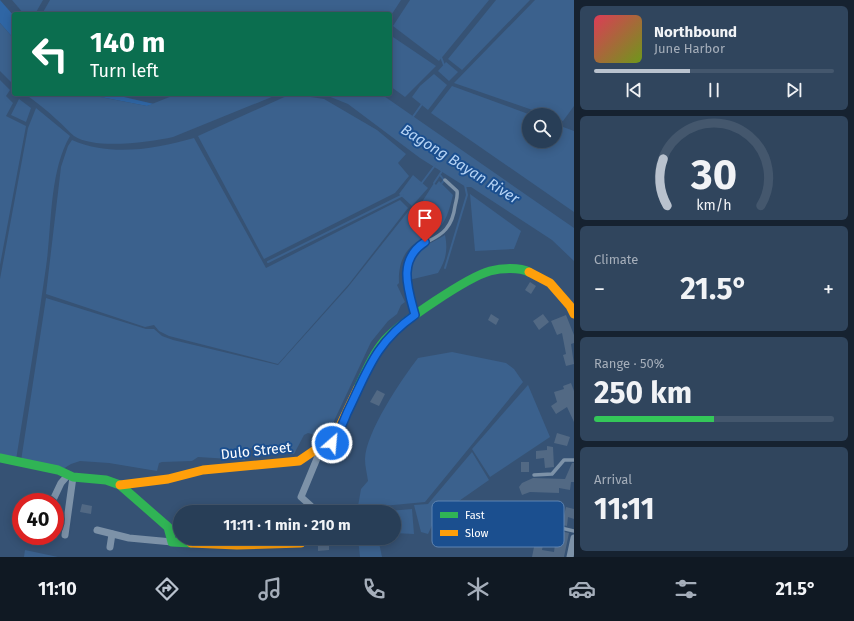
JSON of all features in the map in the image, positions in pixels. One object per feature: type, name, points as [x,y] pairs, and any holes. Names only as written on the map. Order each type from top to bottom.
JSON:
[{"type":"street","name":"Dulo Street","points":[[120,484],[168,479],[203,470],[251,466],[263,463],[299,461],[323,444],[332,443],[335,440],[373,357],[385,340],[397,328],[415,315],[476,277],[491,271],[523,269],[550,283],[565,300],[574,314]]},
{"type":"street","points":[[310,505],[301,497],[323,444]]},
{"type":"street","points":[[0,458],[58,470],[70,476],[106,480],[120,484],[168,527],[172,542],[129,538],[96,530]]},
{"type":"street","points":[[56,493],[61,483],[70,476]]},
{"type":"street","points":[[65,535],[70,476]]},
{"type":"street","points":[[110,547],[112,534]]},
{"type":"street","points":[[570,557],[574,538]]},
{"type":"street","points":[[201,545],[242,545]]},
{"type":"lane","points":[[415,315],[408,294],[405,272],[410,257],[415,249],[444,231],[453,217],[457,191],[446,180]]},
{"type":"lane","points":[[534,475],[549,476],[564,460],[574,460]]},
{"type":"lane","points":[[564,529],[574,531]]},
{"type":"shaded area","points":[[0,0],[12,14],[12,37],[0,23]]},
{"type":"shaded area","points":[[95,96],[120,96],[154,104],[147,106]]},
{"type":"water","points":[[12,0],[43,0],[36,12],[22,12]]},
{"type":"water","points":[[50,0],[401,0],[392,14],[392,12],[43,12]]},
{"type":"water","points":[[410,0],[489,0],[439,61],[393,26]]},
{"type":"water","points":[[496,0],[530,0],[462,70],[448,59]]},
{"type":"water","points":[[535,0],[574,0],[574,106],[563,121],[562,108],[527,108],[454,83]]},
{"type":"water","points":[[0,23],[12,37],[12,83],[0,71]]},
{"type":"water","points":[[392,36],[436,66],[405,97],[392,87]]},
{"type":"water","points":[[446,62],[458,72],[449,81],[438,71]]},
{"type":"water","points":[[434,74],[447,85],[428,110],[412,97],[420,86]]},
{"type":"water","points":[[0,80],[10,90],[6,96],[13,103],[6,116],[26,126],[0,265]]},
{"type":"water","points":[[452,86],[522,112],[522,148],[562,148],[562,127],[574,131],[574,212],[431,113]]},
{"type":"water","points":[[28,96],[95,96],[147,106],[172,96],[274,96],[173,137],[123,144],[95,143],[74,136],[49,112]]},
{"type":"water","points":[[287,96],[304,96],[324,99],[377,130],[406,154],[398,163],[409,176],[395,193],[264,259],[198,136]]},
{"type":"water","name":"Bagong Bayan River","points":[[328,96],[384,96],[574,228],[574,261],[552,240],[471,187],[466,187],[420,158],[348,104]]},
{"type":"water","points":[[19,99],[31,108],[26,122],[11,115]]},
{"type":"water","points":[[36,108],[70,136],[63,150],[58,166],[52,200],[46,267],[16,460],[0,457],[0,279],[28,128]]},
{"type":"water","points":[[194,138],[266,268],[400,200],[408,208],[349,284],[278,364],[169,336],[159,331],[154,325],[145,327],[46,294],[61,167],[68,146],[72,140],[102,148],[133,150]]},
{"type":"water","points":[[413,175],[428,188],[412,206],[399,194]]},
{"type":"water","points":[[439,181],[453,195],[447,216],[438,229],[411,247],[403,257],[399,283],[397,285],[405,302],[401,305],[397,314],[388,321],[371,342],[326,438],[308,433],[304,435],[294,454],[251,448],[248,450],[245,460],[198,457],[192,461],[159,463],[157,471],[109,463],[80,461],[63,469],[21,461],[46,298],[146,329],[154,329],[162,336],[173,340],[278,365],[348,287],[410,209],[413,210],[422,202],[434,183],[436,185]]},
{"type":"water","points":[[470,194],[521,231],[514,249],[475,251]]},
{"type":"water","points":[[445,235],[446,255],[438,273],[409,280],[411,262],[418,251]]},
{"type":"water","points":[[452,352],[506,363],[514,369],[523,382],[425,502],[393,505],[358,505],[361,489],[368,481],[365,459],[371,435],[403,379],[418,358]]},
{"type":"water","points":[[528,385],[550,437],[490,477],[472,449]]},
{"type":"water","points":[[472,452],[489,480],[459,501],[432,501],[432,526],[428,534],[421,532],[414,505],[428,504]]},
{"type":"water","points":[[412,509],[414,534],[401,533],[401,510]]},
{"type":"water","points":[[359,545],[379,545],[382,557],[360,557]]},
{"type":"water","points":[[25,550],[58,557],[24,557]]},
{"type":"building","points":[[530,282],[536,286],[531,294],[525,290]]},
{"type":"building","points":[[491,314],[499,319],[496,325],[488,320]]},
{"type":"building","points":[[543,314],[549,322],[539,330],[533,321]]},
{"type":"building","points":[[566,315],[574,335],[574,343],[571,344],[574,364],[566,366],[563,355],[566,354],[562,333],[557,335],[551,321]]},
{"type":"building","points":[[571,383],[574,391],[574,422],[567,407],[556,414],[551,406],[557,402],[554,392],[564,389],[563,386]]},
{"type":"building","points":[[377,390],[385,394],[379,406],[370,402]]},
{"type":"building","points":[[557,433],[570,437],[567,446],[554,443]]},
{"type":"building","points":[[547,446],[553,447],[554,467],[545,468],[544,458],[536,459],[536,451],[547,450]]},
{"type":"building","points":[[521,462],[529,462],[529,472],[521,472]]},
{"type":"building","points":[[572,463],[574,463],[574,482],[571,482],[570,490],[559,488],[559,493],[530,492],[522,495],[519,487],[522,483],[533,478],[565,479]]},
{"type":"building","points":[[82,504],[92,506],[91,514],[80,512]]},
{"type":"building","points":[[566,507],[574,509],[574,519],[568,517],[567,526],[564,525]]},
{"type":"building","points":[[564,532],[569,533],[564,557],[532,557],[534,547],[543,547],[542,550],[554,552],[555,547],[564,547]]},
{"type":"building","points":[[318,545],[329,545],[329,550],[318,551]]},
{"type":"waterway","points":[[441,57],[444,65]]},
{"type":"waterway","name":"Bagong Bayan River","points":[[412,118],[422,104]]},
{"type":"waterway","name":"Bagong Bayan River","points":[[421,184],[436,164]]},
{"type":"waterway","name":"Bagong Bayan River","points":[[434,183],[442,171],[441,169]]},
{"type":"waterway","points":[[440,175],[444,180],[442,183]]},
{"type":"waterway","name":"Bagong Bayan River","points":[[445,268],[467,195],[465,185]]},
{"type":"waterway","points":[[268,262],[403,195]]},
{"type":"traffic: fast","points":[[358,388],[373,357],[385,340],[405,322],[435,301],[467,282],[490,271],[510,268],[521,269],[529,272]]},
{"type":"traffic: fast","points":[[0,458],[58,470],[73,477],[106,480],[120,485],[168,527],[173,542]]},
{"type":"traffic: slow","points":[[529,272],[550,283],[570,306],[574,314]]},
{"type":"traffic: slow","points":[[120,485],[168,479],[203,470],[299,461],[321,446],[332,443],[358,388]]},
{"type":"route","points":[[332,443],[335,440],[373,357],[385,340],[397,328],[415,315],[414,307],[408,294],[405,272],[412,253],[419,245],[425,242]]}]
